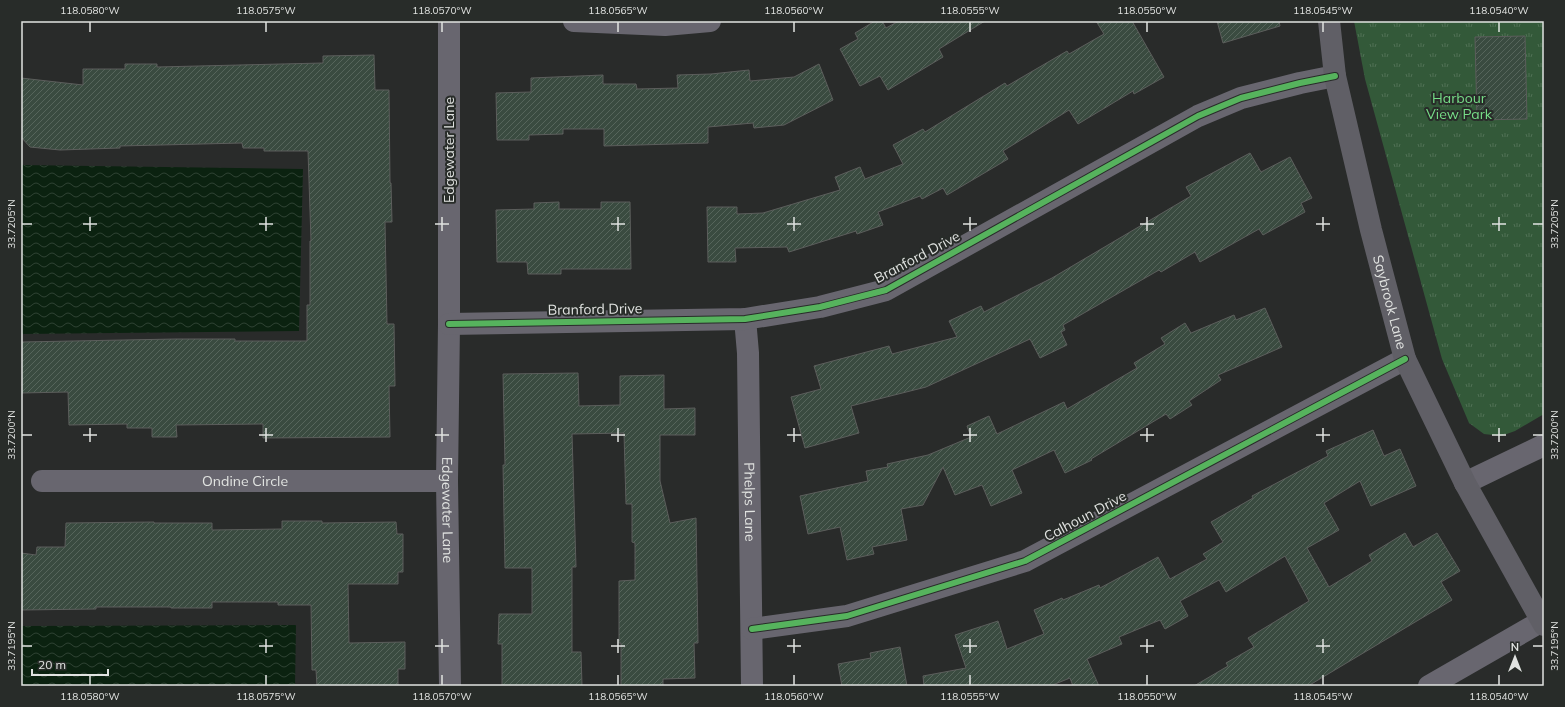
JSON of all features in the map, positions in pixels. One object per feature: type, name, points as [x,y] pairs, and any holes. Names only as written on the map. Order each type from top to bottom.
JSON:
[{"type":"street","name":"Edgewater Lane","points":[[449,21],[449,324],[447,481],[450,686]]},
{"type":"street","points":[[574,21],[665,25],[710,21]]},
{"type":"street","name":"Saybrook Lane","points":[[1329,21],[1335,76],[1371,230],[1405,359],[1465,483],[1543,623]]},
{"type":"street","name":"Branford Drive","points":[[449,324],[745,319],[820,306],[886,290],[1198,116],[1241,98],[1335,76]]},
{"type":"street","name":"Phelps Lane","points":[[745,319],[748,352],[752,686]]},
{"type":"street","name":"Calhoun Drive","points":[[752,629],[848,616],[1025,561],[1405,359]]},
{"type":"street","points":[[1465,483],[1544,445]]},
{"type":"street","name":"Ondine Circle","points":[[42,481],[447,481]]},
{"type":"street","points":[[1429,686],[1543,623]]},
{"type":"green space","name":"Harbour View Park","points":[[1354,21],[1544,21],[1544,414],[1515,431],[1501,436],[1484,434],[1469,423],[1442,359],[1365,79]]},
{"type":"water","points":[[21,165],[303,169],[299,331],[21,334]]},
{"type":"water","points":[[296,625],[295,686],[21,686],[21,626]]},
{"type":"building","points":[[875,21],[882,21],[886,28],[899,21],[985,21],[939,49],[943,57],[888,90],[880,76],[860,86],[840,49],[858,39],[855,33]]},
{"type":"building","points":[[1096,21],[1132,21],[1164,77],[1134,94],[1133,91],[1078,124],[1069,110],[1003,151],[1008,159],[947,195],[943,188],[922,199],[920,196],[878,212],[883,225],[857,234],[856,231],[789,252],[787,247],[735,248],[736,262],[708,262],[707,207],[737,207],[737,214],[763,213],[840,190],[835,177],[860,167],[865,179],[903,164],[893,145],[923,129],[925,132],[1005,83],[1007,86],[1067,51],[1069,54],[1104,34]]},
{"type":"building","points":[[1217,21],[1279,21],[1280,26],[1223,43]]},
{"type":"building","points":[[1525,36],[1527,119],[1477,120],[1475,37]]},
{"type":"building","points":[[374,55],[375,90],[389,90],[392,222],[385,222],[387,324],[394,324],[395,386],[389,386],[390,437],[263,438],[263,424],[176,425],[177,437],[152,437],[152,428],[127,428],[127,424],[69,425],[68,392],[21,393],[21,342],[175,339],[307,341],[307,305],[310,305],[311,241],[308,151],[264,151],[264,148],[243,148],[242,143],[120,146],[120,148],[60,150],[30,147],[21,137],[21,78],[83,85],[83,69],[125,69],[125,64],[157,64],[157,67],[323,63],[323,56]]},
{"type":"building","points":[[819,64],[833,100],[784,125],[754,128],[753,123],[708,127],[708,143],[604,146],[604,129],[563,129],[563,134],[529,135],[529,140],[497,140],[496,93],[531,92],[531,78],[603,75],[603,84],[636,84],[637,89],[678,88],[677,75],[711,74],[749,70],[750,81],[794,77]]},
{"type":"building","points":[[1250,153],[1261,172],[1290,157],[1312,198],[1301,203],[1305,212],[1263,235],[1259,229],[1200,262],[1195,252],[1161,272],[1159,270],[1063,325],[1065,330],[1061,332],[1067,345],[1040,358],[1030,339],[926,387],[851,406],[859,433],[805,448],[791,397],[821,389],[814,366],[889,346],[892,354],[957,337],[949,321],[981,306],[984,312],[1052,278],[1191,196],[1186,187]]},
{"type":"building","points":[[559,202],[559,209],[601,209],[601,202],[630,202],[631,269],[561,269],[561,274],[528,274],[527,262],[497,262],[496,210],[534,209],[534,203]]},
{"type":"building","points":[[1265,308],[1282,347],[1218,375],[1221,380],[1189,401],[1192,405],[1170,419],[1166,414],[1091,459],[1092,460],[1065,473],[1054,450],[1012,470],[1022,493],[991,506],[982,485],[955,495],[943,467],[923,505],[901,509],[907,540],[872,547],[874,554],[847,560],[840,527],[808,534],[800,496],[868,481],[866,471],[888,467],[887,464],[928,455],[971,437],[967,426],[989,416],[997,434],[1064,402],[1067,409],[1137,368],[1134,363],[1165,344],[1161,338],[1185,323],[1191,333],[1234,315],[1236,320]]},
{"type":"building","points":[[578,373],[579,406],[620,405],[620,376],[664,375],[664,409],[695,408],[695,435],[660,435],[660,481],[670,523],[696,518],[698,643],[694,643],[695,678],[663,679],[663,686],[621,686],[619,581],[635,580],[635,543],[632,542],[632,504],[626,504],[624,433],[572,434],[576,567],[572,567],[572,652],[581,652],[582,686],[502,686],[502,644],[498,644],[499,614],[532,614],[532,568],[505,568],[503,374]]},
{"type":"building","points":[[1373,430],[1384,456],[1400,449],[1416,486],[1371,506],[1360,481],[1324,503],[1339,530],[1307,548],[1329,587],[1372,561],[1369,555],[1405,533],[1413,547],[1437,533],[1460,571],[1441,582],[1452,600],[1308,686],[1194,686],[1228,666],[1226,663],[1254,647],[1248,638],[1309,601],[1285,556],[1226,592],[1219,580],[1180,601],[1188,616],[1165,629],[1160,620],[1119,637],[1122,644],[1087,659],[1099,686],[1073,686],[1070,678],[1050,686],[924,686],[923,676],[966,668],[955,635],[998,621],[1007,649],[1044,634],[1034,610],[1099,585],[1100,588],[1158,557],[1170,579],[1207,559],[1203,554],[1223,542],[1211,522],[1253,498],[1252,496],[1328,456],[1326,451]]},
{"type":"building","points":[[282,521],[322,521],[322,523],[396,522],[397,534],[403,534],[403,572],[398,572],[398,584],[348,584],[349,643],[405,642],[405,669],[398,669],[398,686],[317,686],[316,670],[312,670],[311,605],[278,605],[278,602],[212,602],[212,608],[96,607],[96,609],[21,610],[21,553],[36,555],[37,547],[65,547],[66,523],[212,523],[212,530],[282,529]]},
{"type":"building","points":[[900,647],[907,686],[842,686],[838,664],[871,658],[870,653]]},
{"type":"cycle path","points":[[449,324],[745,319],[820,307],[886,290],[1198,116],[1241,98],[1335,76]]},
{"type":"cycle path","points":[[752,629],[847,616],[1025,561],[1405,359]]}]
